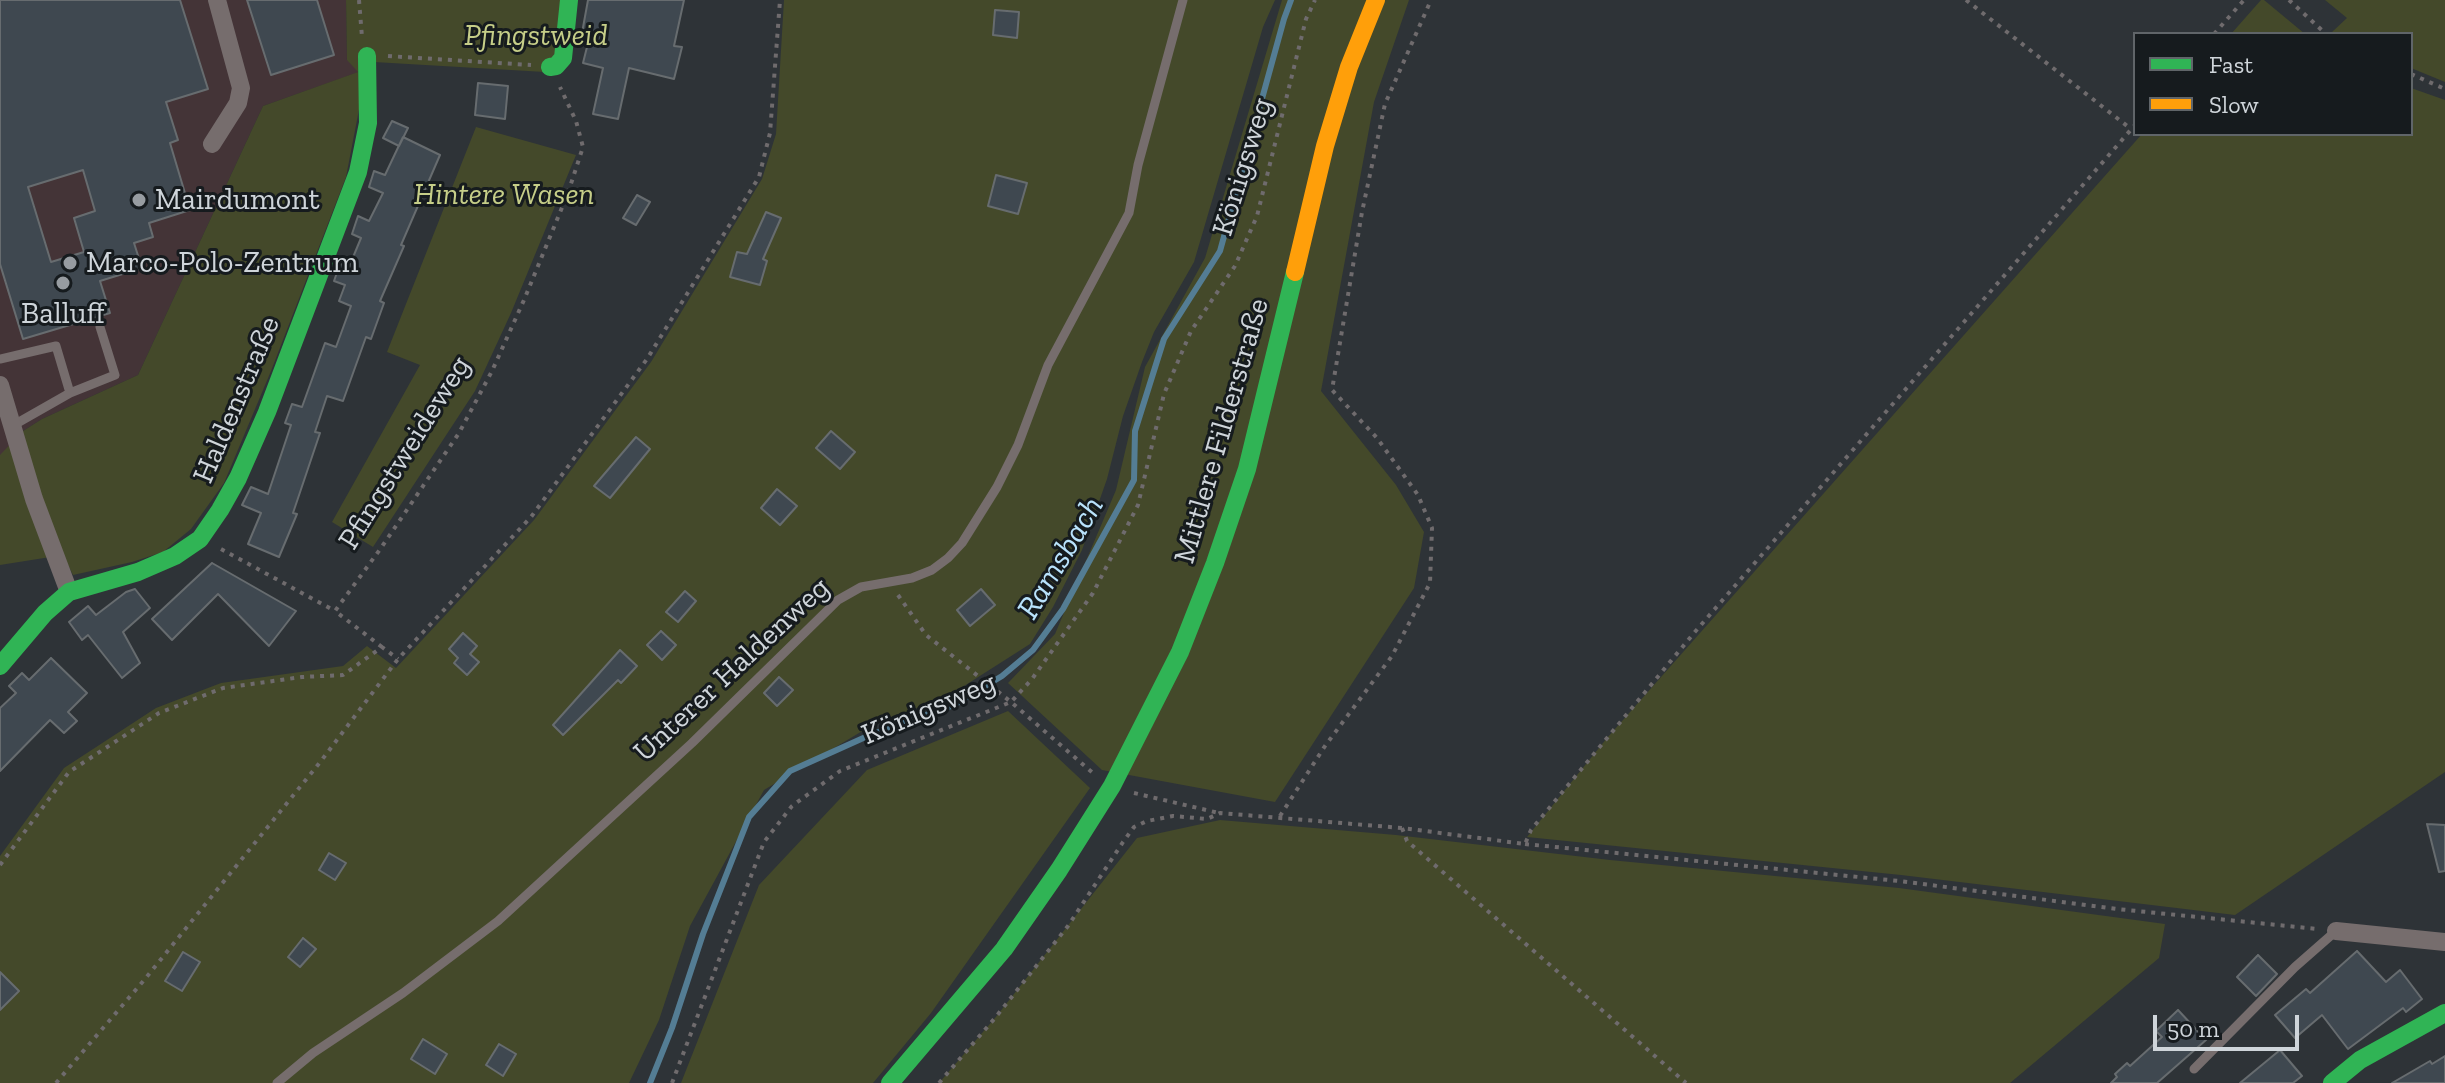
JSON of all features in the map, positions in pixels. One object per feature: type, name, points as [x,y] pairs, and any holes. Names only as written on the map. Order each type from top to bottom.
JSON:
[{"type":"main road","points":[[550,67],[556,66],[563,58],[569,0]]},
{"type":"main road","name":"Mittlere Filderstraße","points":[[890,1083],[1004,949],[1059,870],[1119,773],[1180,652],[1247,469],[1325,146],[1349,67],[1376,0]]},
{"type":"main road","name":"Haldenstraße","points":[[200,539],[229,495],[267,412],[358,172],[368,123],[367,56]]},
{"type":"main road","points":[[0,666],[45,613],[69,592],[156,565],[188,549],[200,539]]},
{"type":"main road","points":[[2332,1083],[2360,1060],[2445,1013]]},
{"type":"street","points":[[212,144],[238,103],[241,88],[217,0]]},
{"type":"street","points":[[0,385],[6,421],[69,592]]},
{"type":"street","points":[[2336,931],[2445,942]]},
{"type":"lane","name":"Unterer Haldenweg","points":[[277,1083],[313,1053],[403,993],[498,921],[692,743],[838,600],[861,587],[912,578],[932,570],[962,543],[997,487],[1018,445],[1048,365],[1129,213],[1138,165],[1183,0]]},
{"type":"lane","points":[[6,421],[115,375],[100,327]]},
{"type":"lane","points":[[0,359],[56,346],[70,393]]},
{"type":"lane","points":[[2194,1069],[2295,967],[2336,931]]},
{"type":"path","points":[[359,0],[361,34],[367,56],[438,57],[550,67]]},
{"type":"path","points":[[56,1083],[145,979],[291,798],[398,659],[531,517],[647,359],[759,177],[770,133],[780,0]]},
{"type":"path","name":"Königsweg","points":[[672,1083],[764,842],[792,806],[840,771],[1011,702],[1032,679],[1093,593],[1138,505],[1164,394],[1191,331],[1235,266],[1257,216],[1306,19],[1315,0]]},
{"type":"path","points":[[1279,818],[1325,746],[1392,656],[1430,583],[1432,528],[1418,495],[1377,438],[1332,390],[1362,212],[1385,104],[1431,0]]},
{"type":"path","points":[[1525,844],[1531,830],[1694,633],[2133,127],[1966,0]]},
{"type":"path","points":[[2216,32],[2244,0]]},
{"type":"path","points":[[2289,0],[2324,32]]},
{"type":"path","name":"Pfingstweideweg","points":[[335,611],[459,433],[492,371],[568,193],[583,147],[576,121],[550,67]]},
{"type":"path","points":[[2413,75],[2445,89]]},
{"type":"path","points":[[200,539],[335,611],[398,659]]},
{"type":"path","points":[[892,582],[906,610],[926,635],[1011,702]]},
{"type":"path","points":[[0,865],[69,772],[159,713],[223,688],[302,677],[343,675],[382,647]]},
{"type":"path","points":[[939,1083],[1068,926],[1134,827],[1160,818],[1207,819],[1220,813],[1402,828],[1525,844],[1899,881],[2117,909],[2336,931]]},
{"type":"path","points":[[1402,828],[1407,841],[1686,1083]]},
{"type":"shaded area","points":[[0,0],[346,0],[347,59],[359,72],[263,106],[138,375],[42,419],[23,431],[0,565]]},
{"type":"green space","name":"Pfingstweid","points":[[346,0],[576,0],[562,73],[374,62],[362,94],[346,177],[271,371],[224,483],[191,529],[163,552],[73,575],[63,555],[0,565],[0,455],[23,431],[42,419],[138,375],[263,106],[358,72],[347,60]]},
{"type":"green space","points":[[784,0],[1275,0],[1263,27],[1194,262],[1154,332],[1142,362],[1082,550],[1030,644],[950,695],[869,727],[764,790],[690,926],[659,1020],[629,1083],[0,1083],[0,856],[64,768],[156,708],[221,683],[343,666],[367,646],[396,668],[534,520],[651,362],[762,179],[776,134]]},
{"type":"green space","points":[[1282,0],[1409,0],[1374,102],[1321,391],[1396,485],[1424,532],[1414,588],[1275,802],[1102,770],[1008,683],[1055,634],[1116,490],[1145,367],[1205,258]]},
{"type":"green space","points":[[2264,0],[2303,32],[2233,32]]},
{"type":"green space","points":[[2325,0],[2445,0],[2445,82],[2413,69],[2413,32],[2332,32],[2347,18]]},
{"type":"green space","points":[[2413,89],[2445,100],[2445,772],[2235,915],[1901,875],[1527,837],[1607,738],[2140,136],[2413,136]]},
{"type":"green space","name":"Hintere Wasen","points":[[476,127],[576,155],[511,313],[475,391],[373,547],[332,522],[420,365],[387,352]]},
{"type":"green space","points":[[1008,711],[1090,788],[931,1013],[873,1083],[681,1083],[759,885],[867,770]]},
{"type":"green space","points":[[1220,820],[1396,835],[1610,860],[1899,888],[2165,924],[2159,958],[2010,1083],[939,1083],[995,1018],[1137,838]]},
{"type":"building","name":"Mairdumont","points":[[0,0],[180,0],[208,89],[166,102],[178,140],[170,143],[190,210],[149,223],[153,237],[134,243],[142,268],[100,281],[110,313],[23,339],[0,264]],"holes":[[[83,170],[95,211],[74,218],[84,252],[51,262],[28,187]]]},
{"type":"building","points":[[247,0],[317,0],[334,55],[271,75]]},
{"type":"building","points":[[588,0],[684,0],[674,46],[682,47],[674,79],[629,68],[618,119],[593,114],[603,68],[583,63],[590,35],[582,33]]},
{"type":"building","points":[[995,10],[1019,12],[1017,38],[993,35]]},
{"type":"building","points":[[478,83],[508,86],[505,119],[475,115]]},
{"type":"building","points":[[392,121],[408,128],[399,146],[383,138]]},
{"type":"building","points":[[403,137],[440,155],[380,301],[384,303],[371,339],[366,337],[343,401],[327,396],[315,432],[320,433],[293,513],[297,514],[279,557],[248,544],[261,513],[242,505],[251,487],[268,494],[291,425],[285,423],[292,404],[302,407],[325,343],[336,347],[351,306],[339,301],[345,285],[334,281],[340,264],[349,267],[361,238],[352,234],[358,216],[369,221],[383,193],[369,187],[374,171],[385,175]]},
{"type":"building","points":[[996,175],[1027,183],[1018,214],[988,206]]},
{"type":"building","points":[[637,195],[650,202],[636,225],[623,218]]},
{"type":"building","points":[[766,212],[781,218],[763,259],[767,261],[760,285],[730,277],[737,252],[747,254]]},
{"type":"building","points":[[831,431],[855,452],[840,469],[816,448]]},
{"type":"building","points":[[636,437],[650,449],[610,498],[594,486]]},
{"type":"building","points":[[777,489],[797,506],[780,525],[761,508]]},
{"type":"building","points":[[212,563],[296,611],[269,646],[218,594],[172,640],[152,619]]},
{"type":"building","points":[[135,589],[150,608],[123,632],[140,663],[122,678],[88,635],[82,640],[69,622],[88,606],[96,615],[126,592]]},
{"type":"building","points":[[981,589],[995,605],[970,626],[957,610]]},
{"type":"building","points":[[685,591],[696,601],[678,622],[666,612]]},
{"type":"building","points":[[661,631],[676,645],[662,660],[647,645]]},
{"type":"building","points":[[463,633],[477,646],[470,654],[479,662],[467,675],[454,663],[458,658],[449,649]]},
{"type":"building","points":[[620,650],[637,666],[621,683],[618,680],[563,735],[553,725]]},
{"type":"building","points":[[51,658],[87,693],[68,712],[77,721],[64,733],[50,720],[0,771],[0,708],[16,693],[9,686],[22,673],[29,680]]},
{"type":"building","points":[[779,677],[793,690],[777,706],[764,693]]},
{"type":"building","points":[[2427,824],[2445,825],[2445,871],[2439,872]]},
{"type":"building","points":[[329,853],[346,863],[335,880],[319,870]]},
{"type":"building","points":[[303,938],[316,949],[300,967],[288,957]]},
{"type":"building","points":[[2357,951],[2386,982],[2400,970],[2422,999],[2406,1012],[2403,1008],[2348,1049],[2322,1015],[2295,1038],[2275,1015],[2306,989],[2310,993]]},
{"type":"building","points":[[183,952],[200,962],[182,991],[165,981]]},
{"type":"building","points":[[2258,955],[2277,974],[2256,996],[2237,977]]},
{"type":"building","points":[[0,972],[19,991],[0,1010]]},
{"type":"building","points":[[2178,1010],[2206,1040],[2157,1083],[2111,1083],[2117,1077],[2115,1074],[2127,1063],[2130,1066],[2162,1037],[2156,1031]]},
{"type":"building","points":[[423,1039],[447,1054],[435,1074],[411,1059]]},
{"type":"building","points":[[499,1044],[516,1054],[503,1076],[486,1065]]},
{"type":"building","points":[[2280,1050],[2302,1076],[2293,1083],[2240,1083]]},
{"type":"building","points":[[2445,1056],[2445,1083],[2392,1083],[2430,1061],[2432,1064]]},
{"type":"waterway","name":"Ramsbach","points":[[650,1083],[749,817],[790,771],[870,735],[954,705],[1002,676],[1033,650],[1063,609],[1134,480],[1135,431],[1164,339],[1220,251],[1291,0]]},
{"type":"traffic: fast","points":[[550,67],[556,66],[563,58],[569,0]]},
{"type":"traffic: fast","points":[[0,666],[45,613],[69,592],[138,572],[175,556],[200,539],[220,510],[267,412],[358,172],[368,123],[367,56]]},
{"type":"traffic: fast","points":[[890,1083],[1004,949],[1059,870],[1112,786],[1180,652],[1247,469],[1295,272]]},
{"type":"traffic: fast","points":[[2332,1083],[2360,1060],[2445,1013]]},
{"type":"traffic: slow","points":[[1295,272],[1325,146],[1349,67],[1376,0]]},
{"type":"place","name":"Mairdumont","points":[[139,200]]},
{"type":"place","name":"Marco-Polo-Zentrum","points":[[70,263]]},
{"type":"place","name":"Balluff","points":[[63,283]]}]
